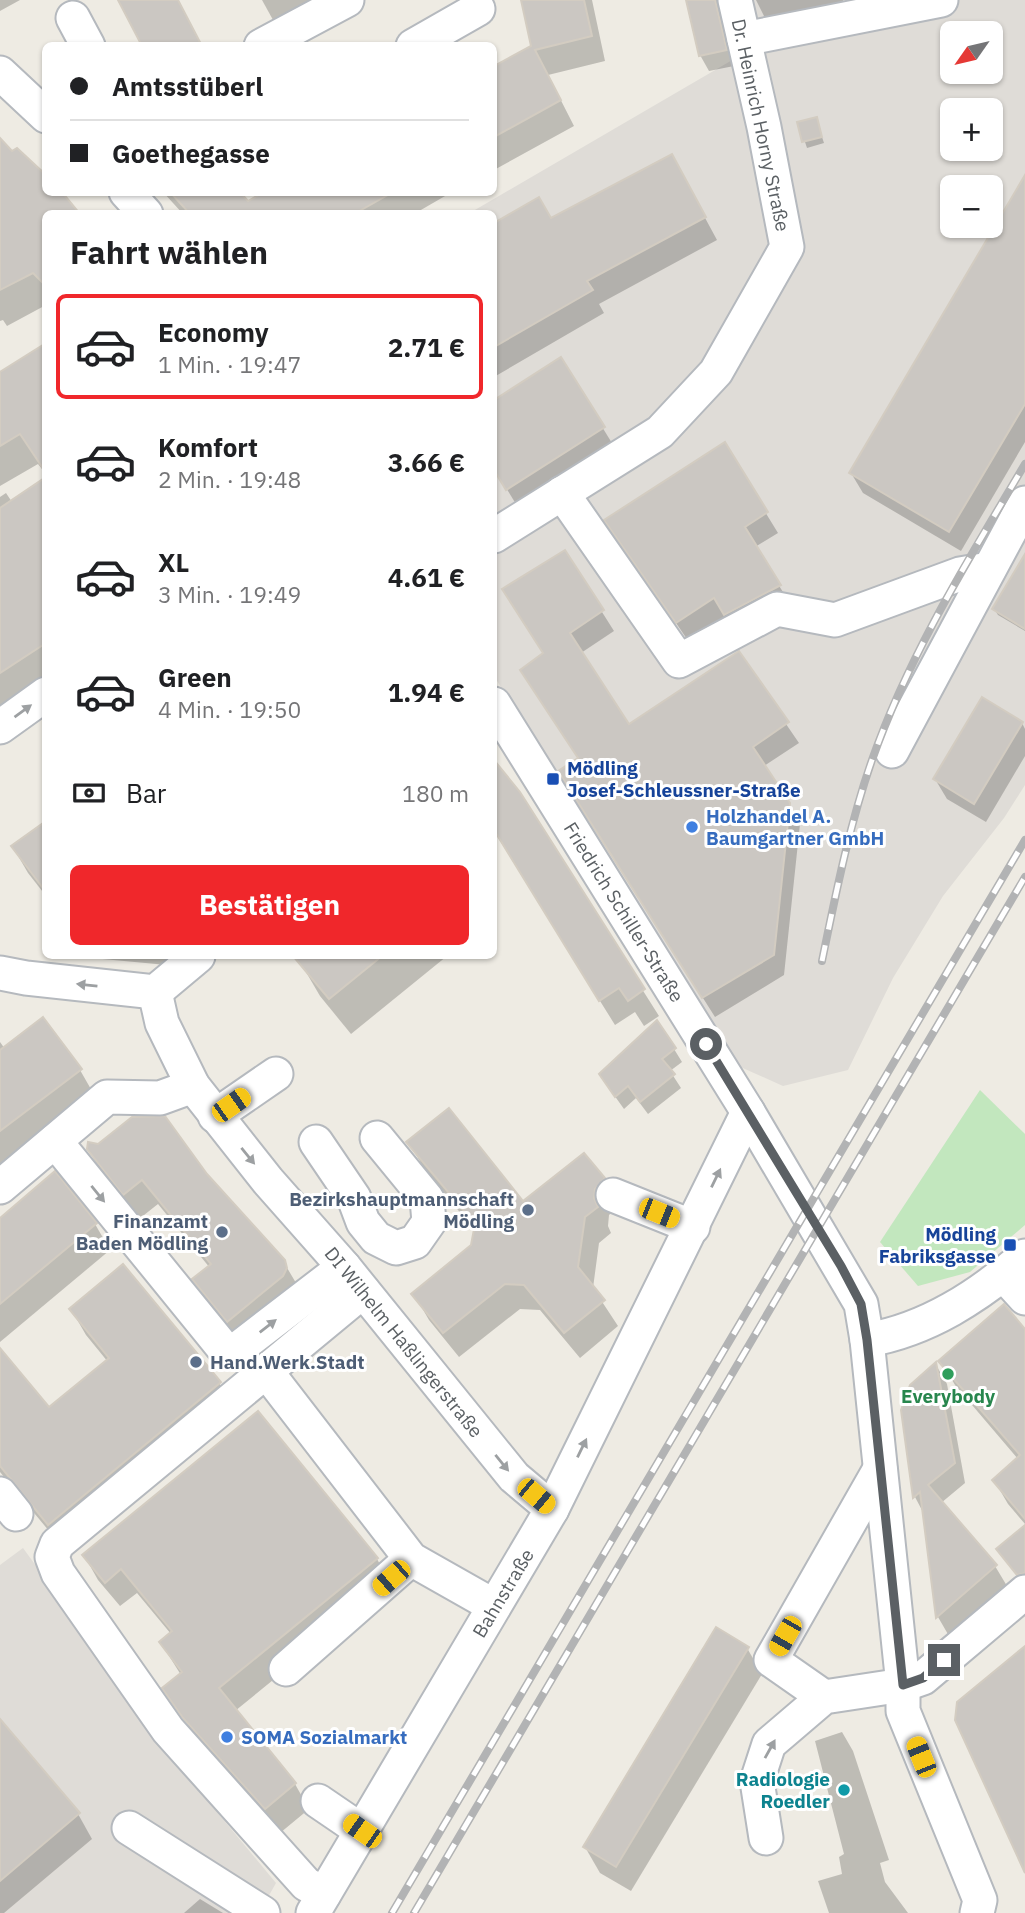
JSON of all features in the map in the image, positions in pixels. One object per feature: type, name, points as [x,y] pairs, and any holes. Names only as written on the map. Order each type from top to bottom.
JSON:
[{"type":"street","points":[[268,42],[347,0]]},
{"type":"street","name":"Dr. Heinrich Horny Straße","points":[[497,535],[660,432],[716,372],[787,247],[764,127],[735,0]]},
{"type":"street","points":[[744,39],[885,5],[941,0]]},
{"type":"street","points":[[420,42],[478,9]]},
{"type":"street","points":[[0,73],[42,112]]},
{"type":"street","points":[[130,196],[142,210]]},
{"type":"street","points":[[562,493],[679,661],[778,609],[835,620],[960,574],[989,569]]},
{"type":"street","points":[[892,751],[1025,503]]},
{"type":"street","points":[[0,727],[42,697]]},
{"type":"street","name":"Friedrich Schiller-Straße","points":[[497,717],[748,1112],[861,1304],[903,1685],[903,1712],[937,1830],[980,1900],[977,1913]]},
{"type":"street","points":[[0,973],[155,992],[194,959]]},
{"type":"street","name":"DI Wilhelm Haßlingerstraße","points":[[155,992],[162,1023],[193,1086],[215,1116],[354,1279],[514,1476],[552,1509]]},
{"type":"street","points":[[215,1116],[276,1074]]},
{"type":"street","points":[[0,1187],[107,1097],[160,1098],[193,1086]]},
{"type":"street","name":"Bahnstraße","points":[[318,1903],[552,1509],[748,1112]]},
{"type":"street","points":[[316,1142],[354,1198],[363,1222],[376,1238],[396,1248],[415,1242],[429,1222],[427,1199],[377,1138]]},
{"type":"street","points":[[55,1141],[225,1350],[236,1350],[354,1279]]},
{"type":"street","points":[[613,1195],[692,1227]]},
{"type":"street","points":[[867,1340],[892,1336],[958,1308],[1018,1276]]},
{"type":"street","points":[[318,1903],[306,1884],[169,1730],[58,1573],[52,1557],[57,1544],[266,1371],[354,1279]]},
{"type":"street","points":[[266,1371],[411,1559],[494,1606]]},
{"type":"street","points":[[824,1698],[771,1660],[880,1469]]},
{"type":"street","points":[[286,1669],[411,1559]]},
{"type":"street","points":[[766,1838],[757,1781],[769,1744],[824,1698],[903,1685],[923,1678],[1025,1592]]},
{"type":"street","points":[[318,1801],[362,1831]]},
{"type":"street","points":[[129,1828],[264,1913]]},
{"type":"shaded area","points":[[747,0],[1025,0],[1025,785],[1004,818],[943,896],[893,978],[848,1070],[783,1086],[736,1065],[497,681],[497,210],[475,210],[734,59]]},
{"type":"shaded area","points":[[23,1548],[202,1794],[276,1883],[259,1913],[0,1913],[0,1565]]},
{"type":"green space","points":[[980,1090],[1025,1134],[1025,1225],[970,1272],[918,1286],[880,1242]]},
{"type":"building","points":[[118,0],[178,0],[200,42],[140,42]]},
{"type":"building","points":[[521,0],[584,0],[592,36],[535,50],[561,100],[497,135],[497,64],[531,46]]},
{"type":"building","points":[[686,0],[715,0],[727,50],[699,56]]},
{"type":"building","points":[[817,117],[822,137],[802,142],[797,122]]},
{"type":"building","points":[[0,138],[12,151],[17,148],[42,171],[42,196],[65,196],[77,210],[42,210],[42,282],[33,273],[0,290]]},
{"type":"building","points":[[672,154],[706,217],[587,281],[593,290],[497,345],[497,221],[539,197],[551,218]]},
{"type":"building","points":[[1025,175],[1025,404],[949,532],[849,473],[988,238],[1003,238],[1003,212]]},
{"type":"building","points":[[174,196],[244,196],[248,201],[257,196],[386,196],[361,210],[186,210]]},
{"type":"building","points":[[42,346],[42,467],[20,434],[0,446],[0,372]]},
{"type":"building","points":[[561,357],[605,427],[506,490],[497,475],[497,398]]},
{"type":"building","points":[[725,442],[768,512],[745,527],[781,585],[724,615],[714,598],[676,623],[604,520]]},
{"type":"building","points":[[42,480],[42,646],[0,673],[0,508]]},
{"type":"building","points":[[565,550],[604,610],[570,633],[629,724],[739,651],[789,722],[753,747],[790,803],[774,955],[702,998],[558,771],[578,758],[520,670],[543,653],[502,589]]},
{"type":"building","points":[[1025,554],[1025,629],[992,609]]},
{"type":"building","points":[[982,697],[1023,722],[974,804],[933,779]]},
{"type":"building","points":[[497,764],[520,792],[645,989],[628,1001],[619,988],[599,1001],[497,835]]},
{"type":"building","points":[[42,824],[42,887],[11,846]]},
{"type":"building","points":[[296,959],[378,959],[329,999]]},
{"type":"building","points":[[43,1017],[82,1069],[0,1131],[0,1050]]},
{"type":"building","points":[[657,1020],[676,1048],[662,1059],[675,1074],[640,1102],[628,1086],[615,1097],[599,1074]]},
{"type":"building","name":"Bezirkshauptmannschaft Mödling","points":[[449,1108],[523,1201],[584,1153],[605,1178],[595,1189],[594,1198],[598,1207],[585,1217],[578,1267],[605,1300],[564,1333],[524,1285],[505,1284],[443,1333],[411,1294],[471,1245],[475,1224],[406,1142]]},
{"type":"building","name":"Finanzamt Baden Mödling","points":[[165,1116],[207,1174],[285,1260],[287,1268],[283,1276],[227,1322],[192,1279],[211,1264],[142,1180],[123,1195],[87,1149],[88,1142],[98,1144],[132,1117]]},
{"type":"building","points":[[55,1171],[97,1223],[0,1304],[0,1218]]},
{"type":"building","points":[[123,1264],[221,1382],[48,1525],[0,1466],[0,1348],[49,1407],[109,1358],[69,1309]]},
{"type":"building","points":[[1004,1304],[1025,1329],[1025,1519],[992,1480],[1020,1455],[938,1361]]},
{"type":"building","points":[[936,1362],[955,1463],[928,1485],[997,1565],[936,1618],[920,1492],[913,1498],[901,1410],[910,1385]]},
{"type":"building","points":[[258,1411],[378,1558],[219,1688],[296,1783],[265,1809],[183,1718],[162,1688],[182,1672],[159,1642],[172,1631],[121,1569],[105,1583],[82,1555]]},
{"type":"building","points":[[1025,1525],[1025,1573],[1017,1575],[996,1549]]},
{"type":"building","points":[[716,1627],[749,1647],[616,1867],[583,1847]]},
{"type":"building","points":[[1025,1646],[1025,1873],[955,1720],[957,1702]]},
{"type":"building","points":[[0,1719],[80,1813],[0,1881]]},
{"type":"railway","points":[[822,961],[856,810],[887,721],[941,609],[1025,464]]},
{"type":"railway","points":[[392,1913],[1025,840]]},
{"type":"railway","points":[[414,1913],[1025,877]]},
{"type":"place","name":"Mödling Josef-Schleussner-Straße","points":[[553,779]]},
{"type":"place","name":"Holzhandel A. Baumgartner GmbH","points":[[692,827]]},
{"type":"place","name":"Bezirkshauptmannschaft Mödling","points":[[528,1210]]},
{"type":"place","name":"Finanzamt Baden Mödling","points":[[222,1232]]},
{"type":"place","name":"Mödling Fabriksgasse","points":[[1010,1245]]},
{"type":"place","name":"Hand.Werk.Stadt","points":[[196,1362]]},
{"type":"place","name":"Everybody","points":[[948,1374]]},
{"type":"place","name":"SOMA Sozialmarkt","points":[[227,1737]]},
{"type":"place","name":"Radiologie Roedler","points":[[844,1790]]},
{"type":"route","points":[[706,1044],[818,1227],[861,1304],[903,1685],[923,1678],[944,1660]]}]
